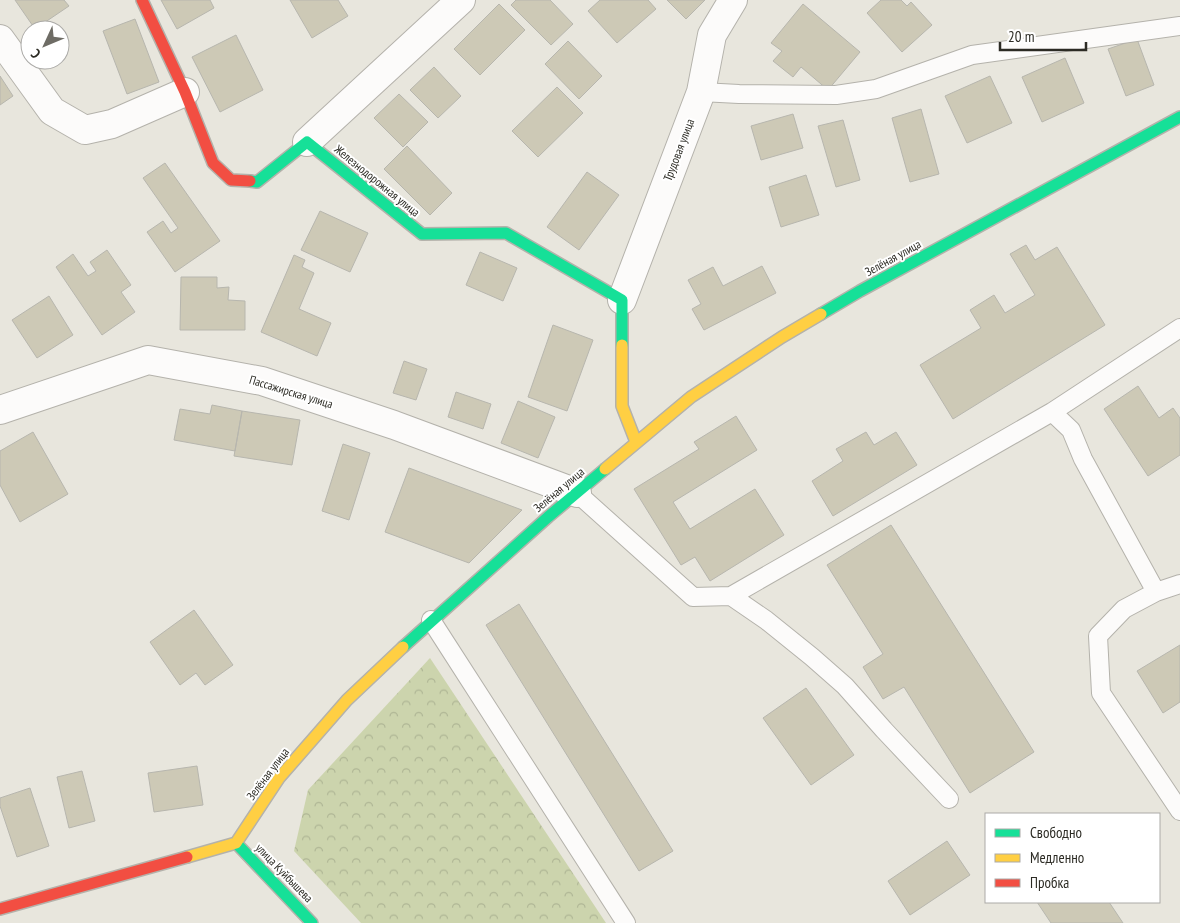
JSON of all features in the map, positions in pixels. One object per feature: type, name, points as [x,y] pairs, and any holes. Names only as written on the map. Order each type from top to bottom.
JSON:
[{"type":"street","points":[[142,0],[185,92],[213,163],[231,180],[257,182],[307,142],[461,0]]},
{"type":"street","name":"Трудовая улица","points":[[622,300],[701,92],[712,35],[733,0]]},
{"type":"street","points":[[0,39],[52,111],[85,130],[112,124],[185,92]]},
{"type":"street","name":"Зелёная улица","points":[[236,843],[279,778],[347,700],[431,620],[636,442],[691,397],[782,338],[860,291],[1180,117]]},
{"type":"street","name":"Железнодорожная улица","points":[[307,142],[422,234],[506,233],[622,300]]},
{"type":"street","points":[[622,300],[622,406],[636,442]]},
{"type":"street","name":"Пассажирская улица","points":[[0,410],[148,360],[262,381],[394,425],[577,493]]},
{"type":"street","points":[[0,909],[236,843]]},
{"type":"street","name":"улица Куйбышева","points":[[236,843],[312,923]]},
{"type":"lane","points":[[701,92],[836,95],[876,89],[972,55],[1180,26]]},
{"type":"lane","points":[[577,493],[693,597],[731,596],[1052,412],[1180,328]]},
{"type":"lane","points":[[1052,412],[1070,430],[1083,459],[1156,592]]},
{"type":"lane","points":[[1180,584],[1156,592],[1124,609],[1098,636],[1101,693],[1180,811]]},
{"type":"lane","points":[[731,596],[797,645],[844,686],[949,799]]},
{"type":"lane","points":[[431,620],[626,923]]},
{"type":"green space","points":[[430,658],[606,923],[361,923],[294,851],[308,790]]},
{"type":"building","points":[[15,0],[64,0],[69,6],[48,20],[29,20]]},
{"type":"building","points":[[161,0],[210,0],[214,8],[177,29]]},
{"type":"building","points":[[290,0],[338,0],[348,16],[312,38]]},
{"type":"building","points":[[516,0],[550,0],[573,24],[551,45],[511,5]]},
{"type":"building","points":[[600,0],[648,0],[656,9],[617,43],[588,11]]},
{"type":"building","points":[[667,0],[705,0],[686,19]]},
{"type":"building","points":[[881,0],[901,0],[907,6],[911,2],[932,25],[902,52],[867,13]]},
{"type":"building","points":[[499,4],[525,30],[480,75],[454,49]]},
{"type":"building","points":[[803,4],[860,52],[828,90],[801,67],[793,77],[773,61],[782,51],[771,43]]},
{"type":"building","points":[[135,19],[159,82],[127,94],[103,31]]},
{"type":"building","points":[[236,35],[263,90],[220,112],[192,57]]},
{"type":"building","points":[[1137,39],[1154,85],[1126,96],[1108,49]]},
{"type":"building","points":[[568,41],[602,76],[579,99],[545,64]]},
{"type":"building","points":[[1065,58],[1084,103],[1042,122],[1022,77]]},
{"type":"building","points":[[434,67],[461,96],[438,118],[410,90]]},
{"type":"building","points":[[0,76],[13,96],[0,105]]},
{"type":"building","points":[[990,76],[1012,123],[967,143],[945,96]]},
{"type":"building","points":[[557,87],[583,113],[538,157],[512,131]]},
{"type":"building","points":[[399,94],[428,122],[403,147],[374,118]]},
{"type":"building","points":[[921,109],[939,174],[910,182],[892,118]]},
{"type":"building","points":[[793,114],[803,148],[761,160],[751,126]]},
{"type":"building","points":[[843,120],[860,180],[836,187],[818,126]]},
{"type":"building","points":[[407,146],[452,193],[430,215],[384,169]]},
{"type":"building","points":[[165,163],[220,241],[175,272],[147,232],[163,221],[171,233],[178,228],[143,178]]},
{"type":"building","points":[[587,172],[619,195],[579,250],[547,227]]},
{"type":"building","points":[[806,175],[819,215],[781,227],[769,187]]},
{"type":"building","points":[[320,211],[368,233],[350,272],[301,250]]},
{"type":"building","points":[[1026,245],[1035,260],[1057,247],[1105,325],[953,419],[920,365],[981,328],[970,310],[994,295],[1005,313],[1035,295],[1010,254]]},
{"type":"building","points":[[107,250],[131,285],[121,292],[135,312],[102,335],[56,267],[73,254],[88,276],[96,271],[90,262]]},
{"type":"building","points":[[480,252],[517,268],[503,301],[466,285]]},
{"type":"building","points":[[294,255],[305,260],[302,267],[314,273],[299,309],[331,323],[317,356],[261,332]]},
{"type":"building","points":[[762,266],[776,293],[704,330],[692,309],[701,304],[688,280],[713,267],[723,286]]},
{"type":"building","points":[[181,277],[217,277],[217,288],[229,287],[228,300],[245,301],[245,330],[180,330]]},
{"type":"building","points":[[49,296],[73,335],[37,358],[12,320]]},
{"type":"building","points":[[553,325],[593,340],[567,411],[528,397]]},
{"type":"building","points":[[404,361],[427,369],[416,400],[393,393]]},
{"type":"building","points":[[1138,386],[1159,418],[1173,408],[1180,418],[1180,455],[1148,476],[1104,409]]},
{"type":"building","points":[[456,392],[491,404],[483,429],[448,417]]},
{"type":"building","points":[[518,401],[555,417],[538,458],[501,443]]},
{"type":"building","points":[[212,405],[242,411],[235,451],[174,440],[180,409],[210,414]]},
{"type":"building","points":[[242,411],[300,420],[292,465],[234,456]]},
{"type":"building","points":[[736,416],[757,450],[673,502],[690,529],[755,489],[784,535],[710,581],[695,557],[681,565],[634,489],[699,449],[694,442]]},
{"type":"building","points":[[33,432],[68,494],[20,522],[0,485],[0,451]]},
{"type":"building","points":[[866,432],[874,445],[896,432],[917,465],[833,516],[812,481],[843,461],[836,449]]},
{"type":"building","points":[[343,444],[370,453],[349,520],[322,511]]},
{"type":"building","points":[[409,468],[522,510],[469,563],[385,532]]},
{"type":"building","points":[[891,525],[1034,752],[970,793],[904,687],[883,699],[863,667],[883,654],[827,565]]},
{"type":"building","points":[[519,604],[673,851],[639,871],[486,625]]},
{"type":"building","points":[[194,610],[233,665],[205,685],[196,673],[180,685],[150,642]]},
{"type":"building","points":[[1180,645],[1180,702],[1163,713],[1137,671]]},
{"type":"building","points":[[806,688],[854,755],[811,785],[763,718]]},
{"type":"building","points":[[197,766],[203,805],[154,812],[148,773]]},
{"type":"building","points":[[82,771],[95,821],[69,828],[57,777]]},
{"type":"building","points":[[30,788],[49,846],[17,857],[0,806],[0,798]]},
{"type":"building","points":[[947,841],[970,875],[910,915],[888,881]]},
{"type":"building","points":[[1038,903],[1110,903],[1123,923],[1051,923]]},
{"type":"traffic: fast","points":[[821,314],[1180,117]]},
{"type":"traffic: fast","points":[[250,181],[257,182],[307,142],[422,234],[506,233],[622,300],[622,345]]},
{"type":"traffic: fast","points":[[403,647],[548,517],[605,469]]},
{"type":"traffic: fast","points":[[236,843],[312,923]]},
{"type":"traffic: slow","points":[[605,469],[691,397],[782,337],[821,314]]},
{"type":"traffic: slow","points":[[622,345],[622,406],[636,442]]},
{"type":"traffic: slow","points":[[187,857],[236,843],[279,778],[347,700],[403,647]]},
{"type":"traffic: jam","points":[[142,0],[185,92],[213,163],[231,180],[250,181]]},
{"type":"traffic: jam","points":[[0,909],[187,857]]}]
